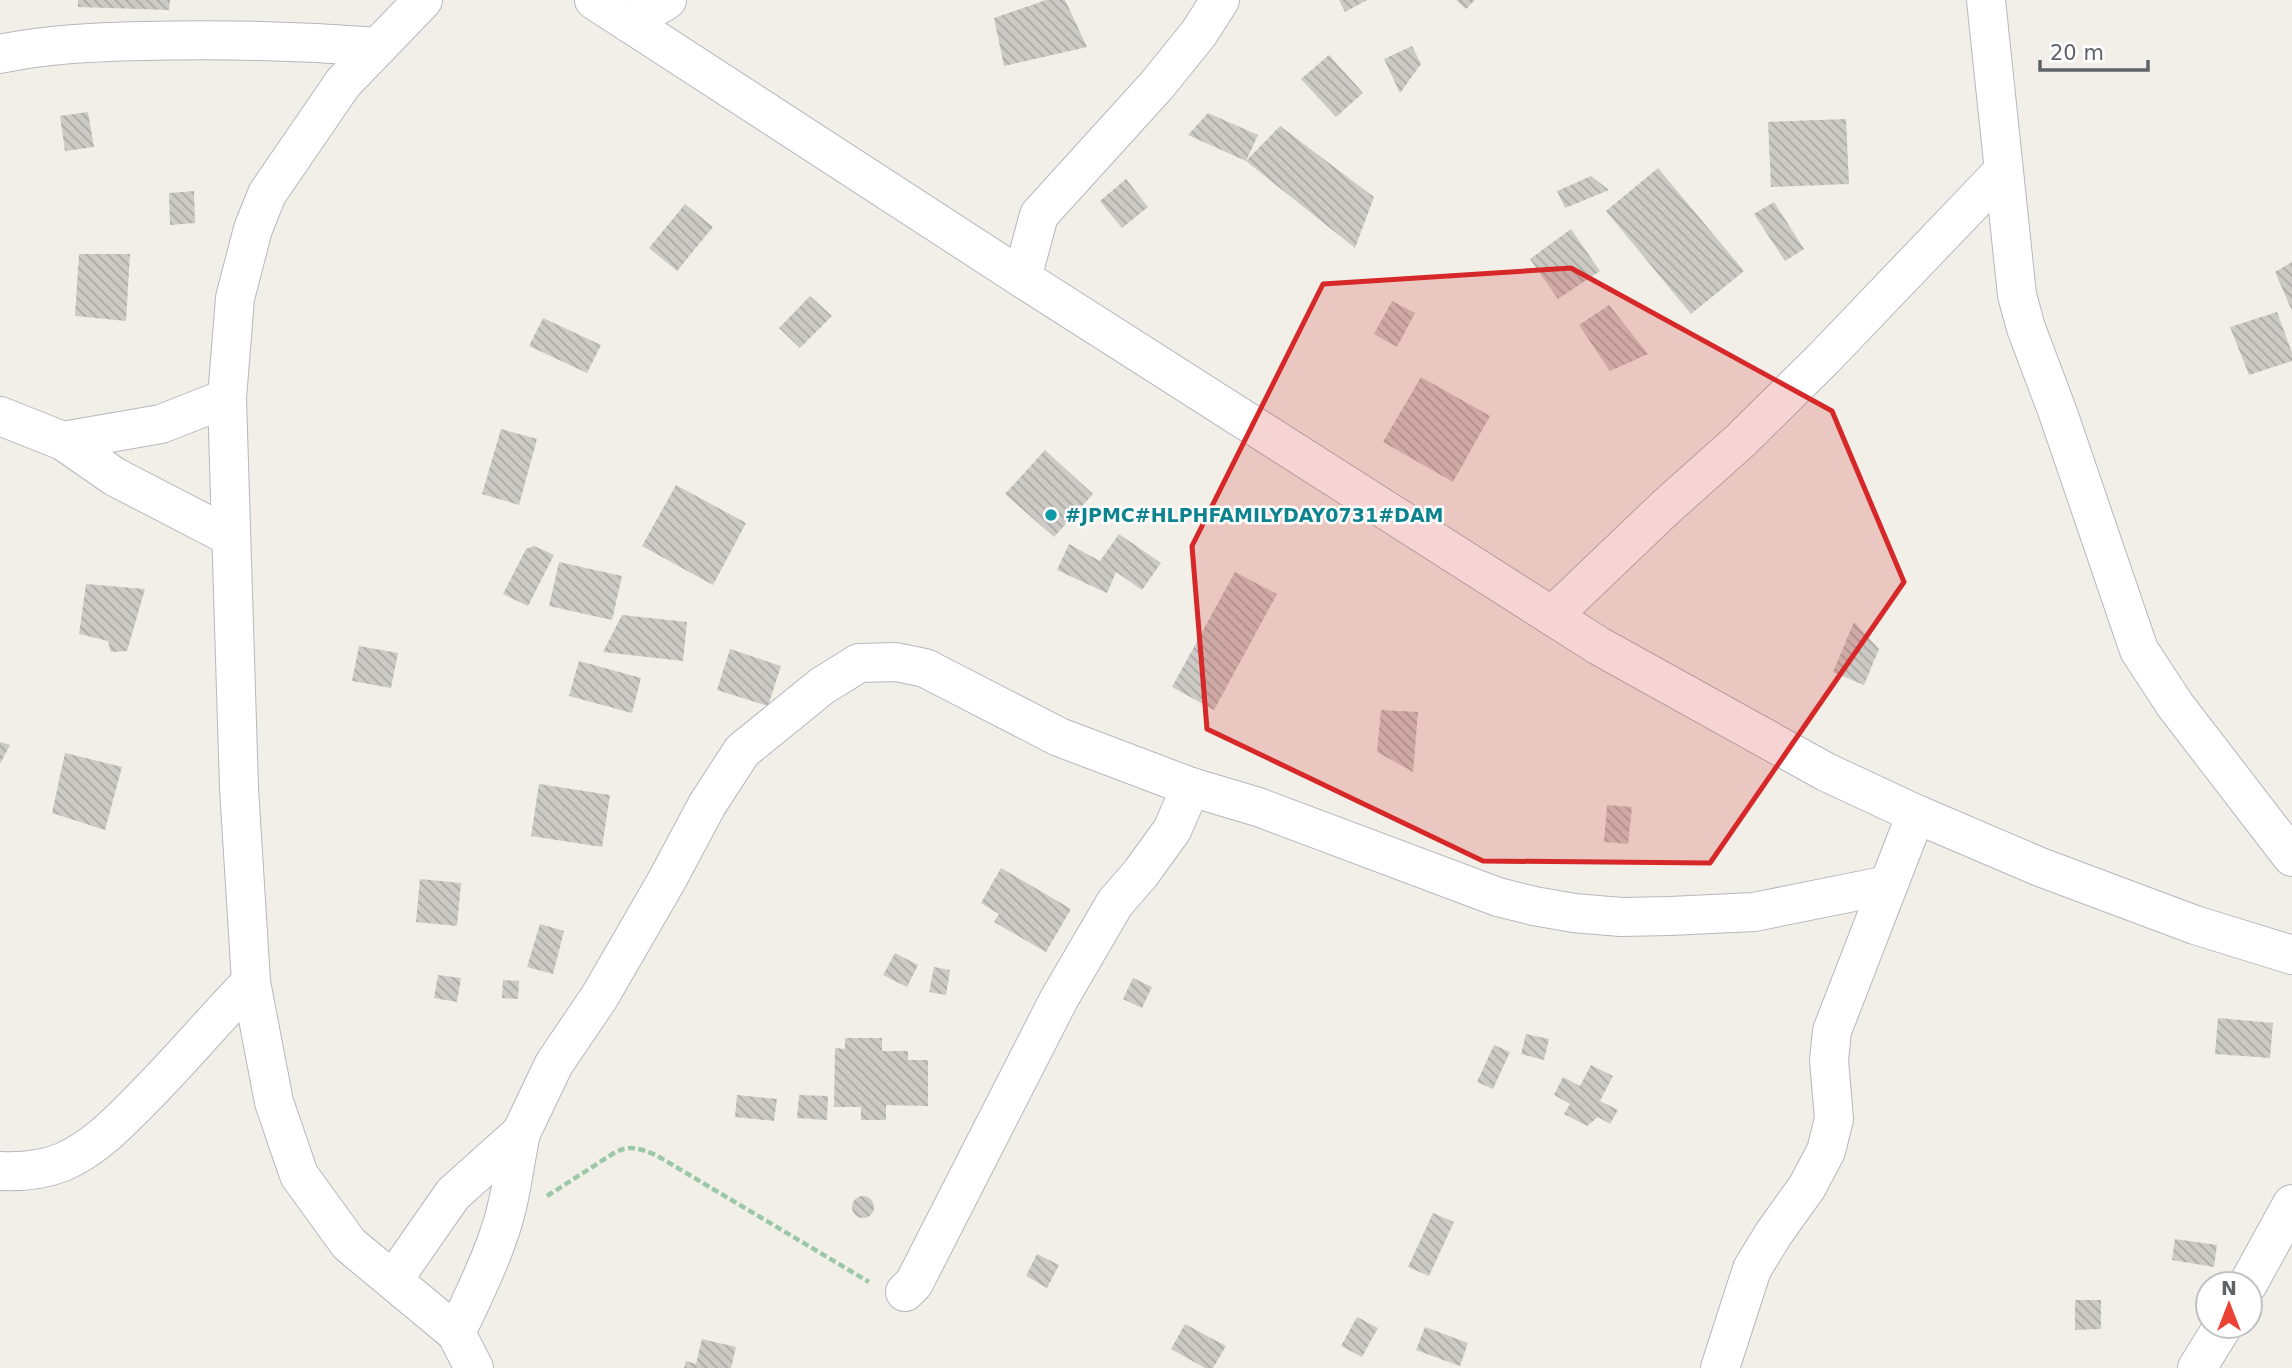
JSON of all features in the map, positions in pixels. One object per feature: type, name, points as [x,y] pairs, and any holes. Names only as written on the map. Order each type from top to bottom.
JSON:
[{"type":"street","points":[[423,0],[343,83],[267,194],[253,229],[234,298],[227,398],[239,788],[251,982],[274,1102],[299,1175],[349,1244],[456,1334],[474,1368]]},
{"type":"street","points":[[594,0],[1022,278],[1599,646],[1826,772],[1916,814],[2052,872],[2195,925],[2292,955]]},
{"type":"street","points":[[629,23],[667,0]]},
{"type":"street","points":[[1022,278],[1039,215],[1157,85],[1199,33],[1220,0]]},
{"type":"street","points":[[1986,0],[2017,295],[2026,328],[2059,414],[2139,650],[2175,705],[2292,856]]},
{"type":"street","points":[[0,54],[92,43],[204,39],[299,41],[379,47]]},
{"type":"street","points":[[1552,616],[1740,441],[1824,358],[2003,171]]},
{"type":"street","points":[[63,441],[161,424],[227,398]]},
{"type":"street","points":[[0,416],[63,441],[115,477],[231,537]]},
{"type":"street","points":[[456,1334],[483,1276],[506,1210],[521,1133],[554,1064],[607,984],[707,805],[742,751],[822,686],[859,663],[896,662],[925,668],[1059,737],[1191,787],[1258,807],[1498,897],[1534,906],[1621,917],[1754,912],[1888,885]]},
{"type":"street","points":[[905,1292],[914,1283],[1059,999],[1115,903],[1172,830],[1191,787]]},
{"type":"street","points":[[1720,1368],[1752,1269],[1807,1188],[1826,1151],[1834,1119],[1829,1060],[1832,1031],[1916,814]]},
{"type":"street","points":[[0,1171],[24,1172],[62,1162],[98,1142],[186,1055],[251,982]]},
{"type":"street","points":[[393,1280],[453,1194],[521,1133]]},
{"type":"street","points":[[2256,1270],[2292,1204]]},
{"type":"street","points":[[2196,1368],[2214,1340]]},
{"type":"path","points":[[506,1210],[545,1197],[614,1153],[633,1146],[656,1155],[883,1292],[905,1292]]},
{"type":"highlighted area","points":[[1571,268],[1832,411],[1904,582],[1710,863],[1483,861],[1207,729],[1192,546],[1323,284]]},
{"type":"building","points":[[78,0],[170,0],[169,10],[78,7]]},
{"type":"building","points":[[1046,0],[1065,0],[1087,47],[1004,66],[994,18]]},
{"type":"building","points":[[1339,0],[1367,0],[1345,12]]},
{"type":"building","points":[[1456,0],[1475,0],[1466,9]]},
{"type":"building","points":[[1412,46],[1421,64],[1400,93],[1384,59]]},
{"type":"building","points":[[1329,55],[1363,93],[1336,117],[1301,79]]},
{"type":"building","points":[[88,112],[94,147],[65,151],[60,116]]},
{"type":"building","points":[[1208,113],[1258,135],[1246,161],[1188,135]]},
{"type":"building","points":[[1846,119],[1849,184],[1771,187],[1768,122]]},
{"type":"building","points":[[1280,126],[1374,197],[1355,248],[1246,161]]},
{"type":"building","points":[[1658,168],[1744,271],[1691,314],[1606,211]]},
{"type":"building","points":[[1591,176],[1609,190],[1565,208],[1557,191]]},
{"type":"building","points":[[1126,179],[1148,207],[1122,228],[1100,201]]},
{"type":"building","points":[[194,191],[195,223],[170,225],[169,193]]},
{"type":"building","points":[[1774,202],[1804,249],[1785,261],[1754,214]]},
{"type":"building","points":[[685,204],[713,227],[677,271],[649,248]]},
{"type":"building","points":[[1571,229],[1600,271],[1558,299],[1530,259]]},
{"type":"building","points":[[79,254],[130,254],[126,321],[75,316]]},
{"type":"building","points":[[2292,262],[2292,311],[2275,272]]},
{"type":"building","points":[[810,296],[832,316],[800,348],[779,328]]},
{"type":"building","points":[[1392,301],[1415,313],[1397,347],[1374,334]]},
{"type":"building","points":[[1609,305],[1648,354],[1610,371],[1579,325]]},
{"type":"building","points":[[2277,312],[2292,353],[2292,361],[2249,375],[2230,327]]},
{"type":"building","points":[[543,318],[601,345],[587,373],[529,346]]},
{"type":"building","points":[[1421,377],[1490,416],[1453,482],[1383,442]]},
{"type":"building","points":[[501,429],[537,439],[519,505],[482,494]]},
{"type":"building","name":"#JPMC#HLPHFAMILYDAY0731#DAM","points":[[1045,450],[1093,494],[1054,537],[1005,494]]},
{"type":"building","points":[[676,485],[746,523],[713,585],[642,546]]},
{"type":"building","points":[[1119,534],[1161,563],[1142,590],[1116,572],[1107,593],[1057,570],[1069,544],[1100,561]]},
{"type":"building","points":[[534,546],[554,555],[528,606],[503,594],[526,549]]},
{"type":"building","points":[[559,562],[622,576],[612,620],[549,606]]},
{"type":"building","points":[[1235,572],[1277,594],[1214,710],[1172,687]]},
{"type":"building","points":[[86,584],[145,589],[127,651],[111,652],[108,641],[79,634]]},
{"type":"building","points":[[622,615],[687,622],[683,661],[603,652]]},
{"type":"building","points":[[1854,622],[1879,649],[1864,685],[1833,672]]},
{"type":"building","points":[[359,646],[398,653],[391,688],[352,681]]},
{"type":"building","points":[[730,649],[781,666],[768,706],[717,690]]},
{"type":"building","points":[[579,661],[641,678],[632,713],[569,696]]},
{"type":"building","points":[[1381,710],[1418,712],[1413,772],[1377,752]]},
{"type":"building","points":[[0,742],[10,745],[0,764]]},
{"type":"building","points":[[65,753],[122,767],[105,830],[52,813]]},
{"type":"building","points":[[539,784],[610,795],[602,847],[531,836]]},
{"type":"building","points":[[1607,805],[1632,807],[1628,844],[1604,842]]},
{"type":"building","points":[[1001,868],[1071,909],[1046,952],[994,922],[999,914],[981,903]]},
{"type":"building","points":[[420,879],[461,883],[457,926],[416,922]]},
{"type":"building","points":[[540,924],[564,931],[553,974],[527,967]]},
{"type":"building","points":[[895,953],[918,965],[907,987],[883,975]]},
{"type":"building","points":[[934,967],[950,970],[946,995],[929,992]]},
{"type":"building","points":[[438,975],[461,978],[457,1002],[434,998]]},
{"type":"building","points":[[1133,978],[1152,987],[1142,1008],[1123,999]]},
{"type":"building","points":[[503,980],[519,981],[518,999],[502,998]]},
{"type":"building","points":[[2218,1018],[2273,1023],[2270,1058],[2215,1054]]},
{"type":"building","points":[[1526,1034],[1549,1039],[1544,1060],[1521,1054]]},
{"type":"building","points":[[845,1038],[882,1038],[882,1051],[908,1051],[908,1060],[928,1060],[928,1106],[886,1105],[886,1120],[861,1120],[861,1107],[834,1107],[835,1048],[845,1049]]},
{"type":"building","points":[[1494,1045],[1510,1052],[1493,1089],[1477,1082]]},
{"type":"building","points":[[1591,1065],[1613,1076],[1600,1101],[1618,1110],[1610,1124],[1598,1117],[1587,1126],[1564,1114],[1570,1104],[1554,1095],[1563,1077],[1580,1086]]},
{"type":"building","points":[[737,1095],[777,1099],[774,1121],[735,1117]]},
{"type":"building","points":[[799,1095],[828,1096],[827,1120],[797,1118]]},
{"type":"building","points":[[863,1196],[873,1203],[874,1207],[867,1217],[863,1218],[853,1211],[852,1207],[859,1197]]},
{"type":"building","points":[[1433,1213],[1454,1222],[1429,1276],[1408,1267]]},
{"type":"building","points":[[2175,1239],[2217,1245],[2214,1267],[2172,1260]]},
{"type":"building","points":[[1037,1254],[1059,1265],[1047,1288],[1026,1276]]},
{"type":"building","points":[[2075,1300],[2101,1300],[2101,1329],[2075,1330]]},
{"type":"building","points":[[1357,1317],[1378,1328],[1362,1357],[1341,1346]]},
{"type":"building","points":[[1185,1324],[1226,1346],[1213,1368],[1205,1368],[1171,1349]]},
{"type":"building","points":[[1425,1327],[1468,1343],[1460,1366],[1416,1350]]},
{"type":"building","points":[[702,1339],[736,1347],[731,1368],[684,1368],[686,1361],[696,1364]]},
{"type":"place","name":"#JPMC#HLPHFAMILYDAY0731#DAM","points":[[1051,515]]}]
